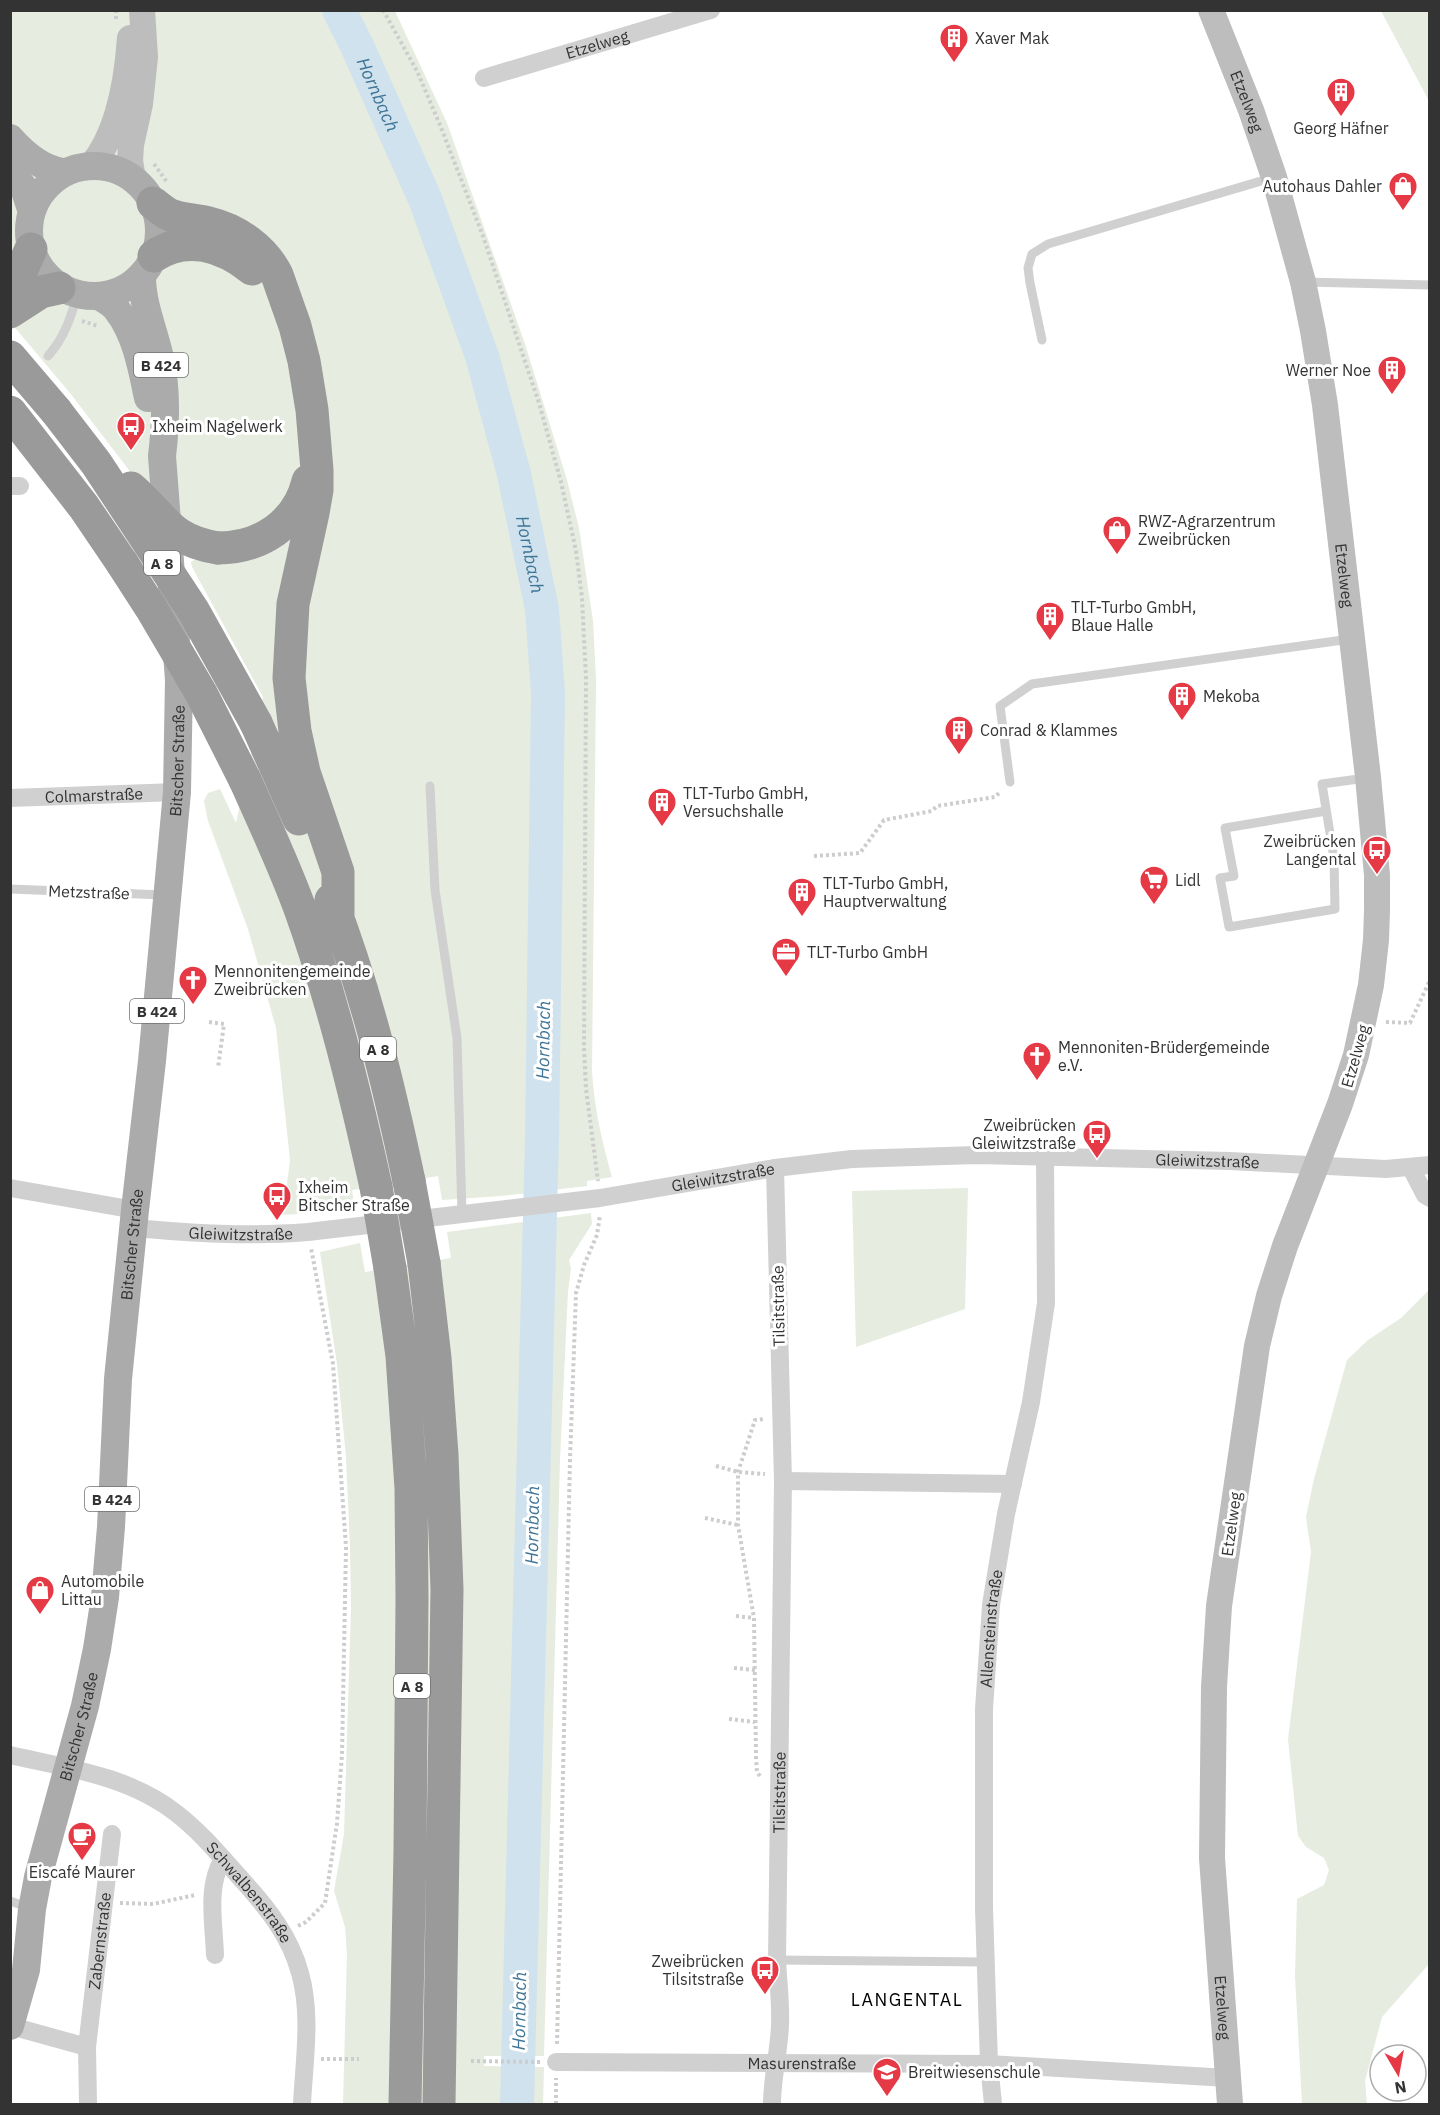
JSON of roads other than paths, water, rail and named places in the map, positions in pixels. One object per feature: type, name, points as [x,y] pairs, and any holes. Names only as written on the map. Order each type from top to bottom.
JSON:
[{"type":"highway","points":[[143,191],[170,215],[219,226],[248,241],[273,266],[304,361],[312,410],[317,490],[292,604],[289,678],[295,731],[304,772],[339,872],[338,920]]},
{"type":"highway","points":[[148,266],[167,248],[199,245],[216,249],[250,267],[287,305]]},
{"type":"highway","points":[[10,284],[22,269],[31,249]]},
{"type":"highway","points":[[10,312],[41,292],[78,293]]},
{"type":"highway","name":"A 8","points":[[10,357],[96,463],[193,610],[256,723],[298,818],[338,920],[364,998],[384,1071],[409,1181],[424,1263],[435,1358],[442,1455],[447,1589],[439,2104]]},
{"type":"highway","name":"A 8","points":[[10,412],[84,507],[151,608],[201,693],[245,780],[298,905],[332,1006],[356,1097],[376,1186],[390,1268],[402,1356],[411,1488],[410,1840],[405,2104]]},
{"type":"highway","points":[[96,463],[142,498],[174,532],[192,542],[218,548],[230,548],[249,544],[270,535],[283,525],[301,500],[307,484],[315,444]]},
{"type":"main road","points":[[10,138],[48,168],[63,172],[91,166],[111,167],[143,191],[159,231],[148,266],[123,289],[78,293],[42,272],[31,249],[28,224],[31,209],[38,197],[63,172]]},
{"type":"main road","points":[[10,171],[24,188],[31,209]]},
{"type":"main road","name":"Bitscher Straße","points":[[11,2026],[26,1970],[21,1905],[44,1853],[68,1767],[90,1683],[105,1597],[111,1527],[118,1379],[152,1061],[177,792],[179,680],[162,456],[166,425],[162,372],[142,295],[148,266]]},
{"type":"main road","name":"Bitscher Straße","points":[[78,293],[117,309],[141,363],[153,427],[162,456]]},
{"type":"street","points":[[91,166],[105,145],[117,111],[129,48],[130,10]]},
{"type":"street","points":[[142,10],[145,57],[140,104],[130,160],[143,191]]},
{"type":"street","name":"Etzelweg","points":[[484,78],[711,10]]},
{"type":"street","name":"Etzelweg","points":[[1211,10],[1251,110],[1274,177],[1303,282],[1325,405],[1368,777],[1377,875],[1375,951],[1365,1021],[1343,1096],[1285,1246],[1269,1296],[1257,1346],[1217,1629],[1212,1858],[1230,2104]]},
{"type":"street","name":"Colmarstraße","points":[[10,798],[177,792]]},
{"type":"street","name":"Gleiwitzstraße","points":[[10,1188],[134,1219],[216,1234],[261,1235],[308,1232],[592,1199],[775,1168],[852,1159],[910,1156],[1045,1157],[1386,1169],[1420,1167]]},
{"type":"street","name":"Allensteinstraße","points":[[993,2104],[985,1962],[984,1709],[991,1605],[1013,1484],[1031,1402],[1046,1303],[1045,1157]]},
{"type":"street","points":[[1420,1167],[1425,1195],[1430,1198]]},
{"type":"street","name":"Tilsitstraße","points":[[772,2104],[780,2024],[777,1960],[783,1481],[775,1168]]},
{"type":"street","points":[[783,1481],[1013,1484]]},
{"type":"street","name":"Schwalbenstraße","points":[[10,1755],[68,1767],[122,1784],[152,1797],[193,1827],[271,1913],[283,1932],[300,1973],[304,1992],[306,2020],[302,2104]]},
{"type":"street","name":"Zabernstraße","points":[[88,2104],[87,2047],[112,1834]]},
{"type":"street","points":[[215,1955],[213,1889],[216,1870],[223,1859]]},
{"type":"street","points":[[11,2026],[87,2047]]},
{"type":"street","name":"Masurenstraße","points":[[552,2062],[989,2064],[1228,2078]]},
{"type":"lane","points":[[1042,340],[1028,268],[1032,254],[1048,244],[1274,177]]},
{"type":"lane","points":[[1303,282],[1430,285]]},
{"type":"lane","points":[[48,356],[63,335],[78,293]]},
{"type":"lane","points":[[1010,782],[1000,706],[1032,684],[1352,639]]},
{"type":"lane","points":[[1326,811],[1225,828],[1234,876],[1220,878],[1229,927],[1335,909],[1334,858],[1322,784],[1368,777]]},
{"type":"lane","points":[[430,786],[435,890],[457,1038],[462,1214]]},
{"type":"lane","name":"Metzstraße","points":[[10,889],[168,895]]},
{"type":"lane","points":[[777,1960],[985,1962]]},
{"type":"waterway","name":"Hornbach","points":[[339,10],[425,199],[482,356],[514,474],[542,609],[548,693],[542,1137],[517,2104]]},
{"type":"place","name":"Xaver Mak","points":[[954,64]]},
{"type":"place","name":"Georg Häfner","points":[[1341,118]]},
{"type":"place","name":"Autohaus Dahler","points":[[1403,212]]},
{"type":"place","name":"Werner Noe","points":[[1392,396]]},
{"type":"place","name":"Ixheim Nagelwerk","points":[[131,452]]},
{"type":"place","name":"RWZ-Agrarzentrum Zweibrücken","points":[[1117,556]]},
{"type":"place","name":"TLT-Turbo GmbH, Blaue Halle","points":[[1050,642]]},
{"type":"place","name":"Mekoba","points":[[1182,722]]},
{"type":"place","name":"Conrad & Klammes","points":[[959,756]]},
{"type":"place","name":"TLT-Turbo GmbH, Versuchshalle","points":[[662,828]]},
{"type":"place","name":"Zweibrücken Langental","points":[[1377,876]]},
{"type":"place","name":"Lidl","points":[[1154,906]]},
{"type":"place","name":"TLT-Turbo GmbH, Hauptverwaltung","points":[[802,918]]},
{"type":"place","name":"TLT-Turbo GmbH","points":[[786,978]]},
{"type":"place","name":"Mennonitengemeinde Zweibrücken","points":[[193,1006]]},
{"type":"place","name":"Mennoniten-Brüdergemeinde e.V.","points":[[1037,1082]]},
{"type":"place","name":"Zweibrücken Gleiwitzstraße","points":[[1097,1160]]},
{"type":"place","name":"Ixheim Bitscher Straße","points":[[277,1222]]},
{"type":"place","name":"Automobile Littau","points":[[40,1616]]},
{"type":"place","name":"Eiscafé Maurer","points":[[82,1862]]},
{"type":"place","name":"Zweibrücken Tilsitstraße","points":[[765,1996]]},
{"type":"place","name":"Breitwiesenschule","points":[[887,2098]]},
{"type":"district","name":"LANGENTAL","points":[[907,1999]]}]
